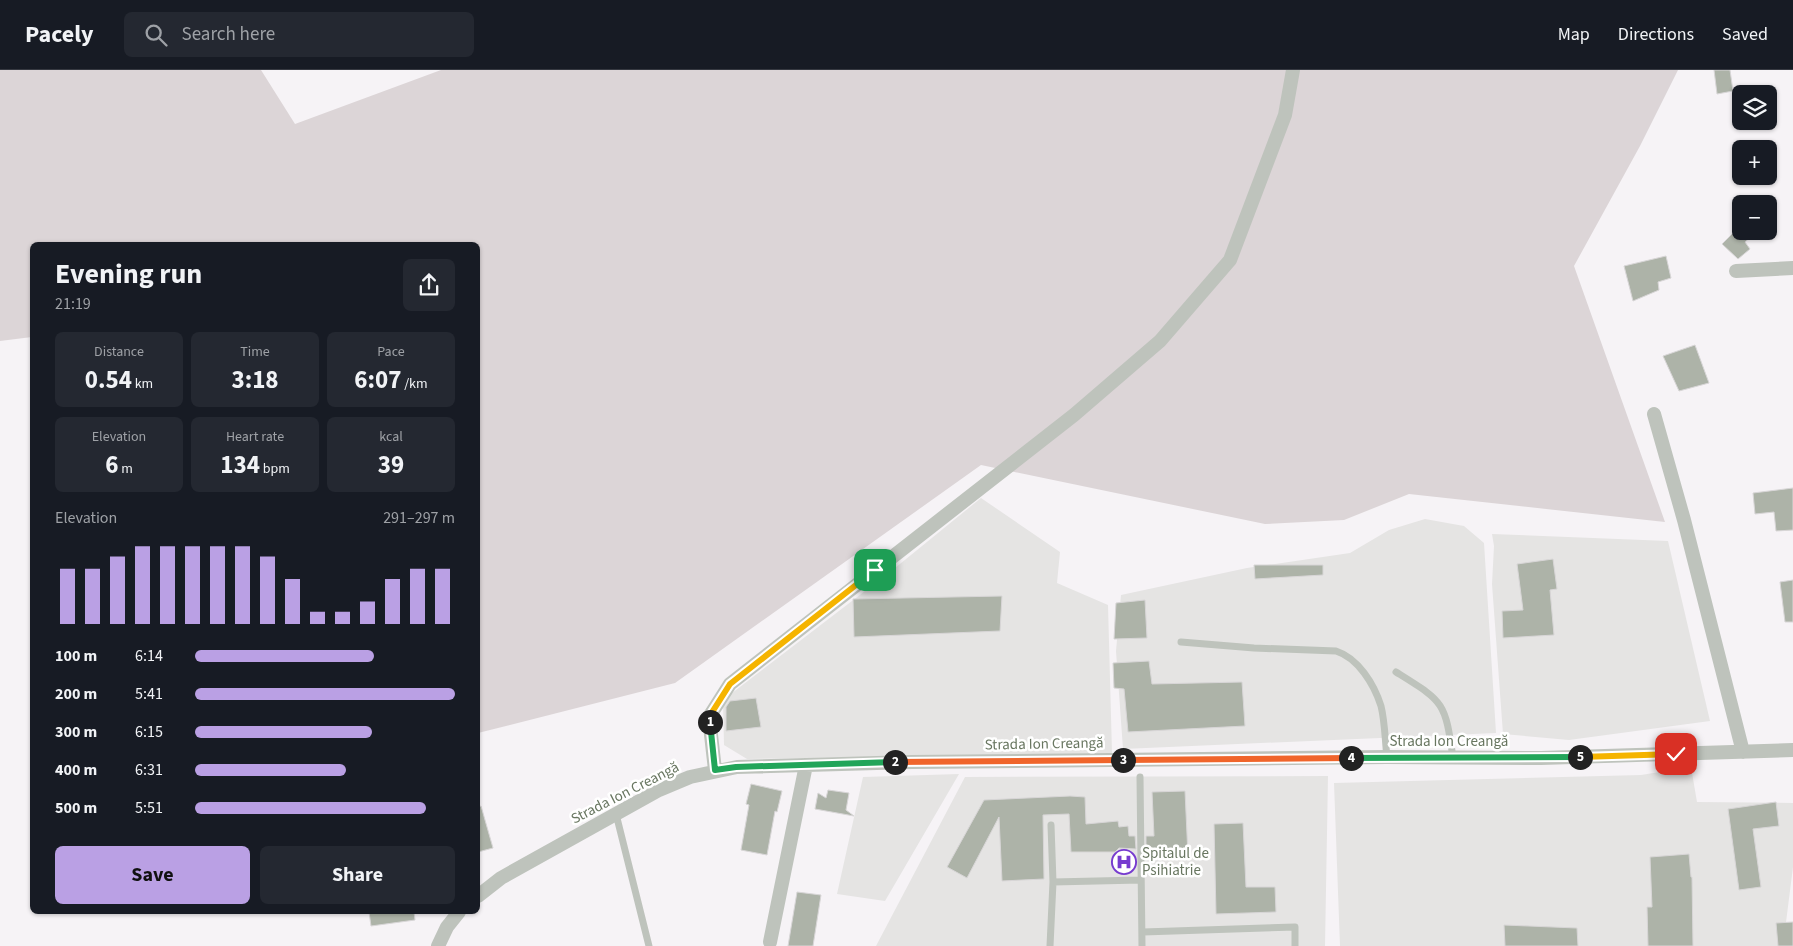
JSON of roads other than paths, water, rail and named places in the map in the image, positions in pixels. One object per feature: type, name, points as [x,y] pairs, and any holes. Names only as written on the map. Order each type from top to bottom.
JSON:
[{"type":"street","points":[[715,770],[709,717],[730,684],[1074,415],[1160,340],[1230,260],[1285,115],[1293,70]]},
{"type":"street","points":[[1736,271],[1793,268]]},
{"type":"street","points":[[1654,414],[1684,520],[1742,752]]},
{"type":"street","name":"Strada Ion Creangă","points":[[480,894],[501,878],[659,790],[690,777],[715,770],[736,767],[1387,757],[1541,758],[1793,750]]},
{"type":"street","points":[[770,942],[806,765]]},
{"type":"street","points":[[438,946],[447,927],[457,914]]},
{"type":"lane","points":[[1180,642],[1254,648],[1336,651],[1346,654],[1357,663],[1381,707],[1387,757]]},
{"type":"lane","points":[[1396,672],[1433,697],[1442,707],[1448,719],[1453,758]]},
{"type":"lane","points":[[1140,777],[1142,946]]},
{"type":"lane","points":[[616,814],[649,946]]},
{"type":"lane","points":[[1050,946],[1053,882],[1051,825]]},
{"type":"lane","points":[[1053,882],[1140,880]]},
{"type":"lane","points":[[1142,932],[1295,927],[1295,946]]},
{"type":"place","name":"Spitalul de Psihiatrie","points":[[1124,862]]}]
